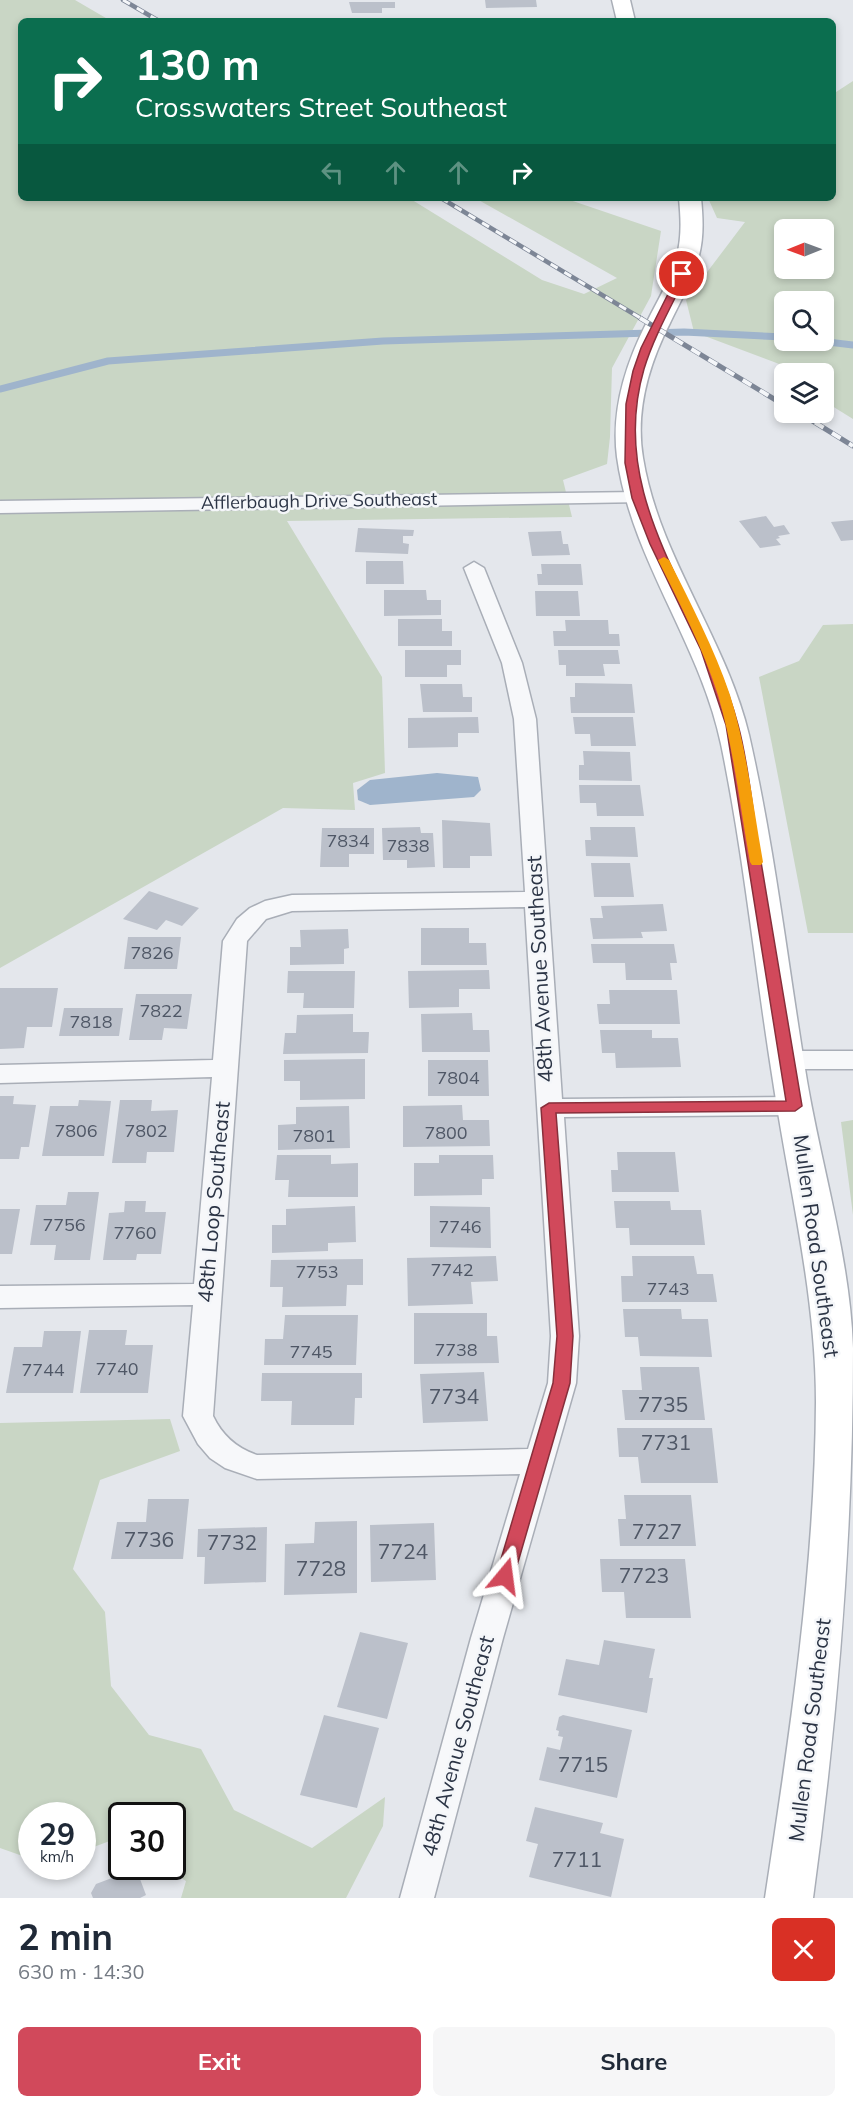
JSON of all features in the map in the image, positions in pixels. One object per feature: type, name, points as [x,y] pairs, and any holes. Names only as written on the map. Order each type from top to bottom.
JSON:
[{"type":"street","points":[[621,0],[625,18]]},
{"type":"street","name":"Mullen Road Southeast","points":[[690,201],[692,247],[641,363],[631,404],[629,447],[638,498],[656,544],[709,654],[732,725],[818,1235],[832,1333],[836,1398],[832,1538],[806,1779],[789,1898]]},
{"type":"street","name":"Afflerbaugh Drive Southeast","points":[[0,507],[638,498]]},
{"type":"street","name":"48th Avenue Southeast","points":[[417,1898],[487,1638],[562,1383],[565,1336],[525,719],[512,663],[474,568]]},
{"type":"street","name":"48th Loop Southeast","points":[[537,899],[292,903],[281,904],[260,912],[247,921],[235,942],[198,1416],[208,1439],[229,1457],[257,1467],[274,1469],[539,1461]]},
{"type":"street","points":[[788,1060],[853,1060]]},
{"type":"street","points":[[0,1074],[226,1068]]},
{"type":"street","points":[[549,1108],[795,1106]]},
{"type":"street","points":[[0,1296],[207,1294]]},
{"type":"green space","points":[[0,0],[75,0],[106,18],[18,18],[18,201],[414,201],[542,280],[584,294],[617,278],[480,201],[573,201],[661,231],[651,296],[612,368],[607,464],[563,480],[572,517],[287,521],[382,677],[385,773],[353,783],[355,810],[283,808],[0,968]]},
{"type":"green space","points":[[853,81],[853,419],[834,407],[834,363],[776,363],[694,332],[686,300],[745,222],[717,218],[709,201],[836,201],[836,92]]},
{"type":"green space","points":[[853,624],[853,933],[808,933],[759,677],[799,661],[823,625]]},
{"type":"green space","points":[[853,1120],[853,1215],[841,1122]]},
{"type":"green space","points":[[170,1419],[180,1451],[100,1480],[73,1569],[105,1612],[111,1686],[149,1735],[201,1749],[234,1810],[312,1848],[385,1797],[383,1826],[346,1898],[181,1898],[186,1881],[186,1802],[108,1802],[108,1842],[96,1846],[96,1802],[18,1802],[18,1854],[0,1848],[0,1423]]},
{"type":"water","points":[[437,773],[478,777],[481,790],[474,797],[370,805],[358,800],[357,790],[370,780]]},
{"type":"building","points":[[485,0],[536,0],[537,7],[486,8]]},
{"type":"building","points":[[349,2],[395,2],[395,8],[382,8],[382,13],[352,13]]},
{"type":"building","points":[[766,516],[774,527],[784,525],[790,534],[778,536],[780,538],[776,539],[781,545],[760,548],[739,521]]},
{"type":"building","points":[[853,520],[853,540],[841,541],[831,522]]},
{"type":"building","points":[[358,528],[414,530],[413,536],[403,536],[403,543],[409,544],[408,554],[355,552]]},
{"type":"building","points":[[561,531],[563,544],[568,544],[570,555],[532,556],[528,532]]},
{"type":"building","points":[[366,561],[403,561],[404,584],[366,584]]},
{"type":"building","points":[[541,564],[581,564],[583,585],[538,585],[537,574],[542,574]]},
{"type":"building","points":[[384,590],[426,590],[427,600],[441,600],[441,615],[384,616]]},
{"type":"building","points":[[535,591],[578,591],[580,616],[536,616]]},
{"type":"building","points":[[398,619],[442,619],[442,631],[452,631],[452,646],[398,646]]},
{"type":"building","points":[[565,620],[608,620],[609,634],[619,634],[620,646],[554,646],[553,631],[566,631]]},
{"type":"building","points":[[405,650],[461,650],[461,665],[447,665],[447,677],[405,677]]},
{"type":"building","points":[[558,650],[618,650],[620,664],[603,664],[605,676],[566,676],[566,665],[559,665]]},
{"type":"building","points":[[575,683],[632,684],[635,713],[571,713],[570,697],[575,697]]},
{"type":"building","points":[[420,684],[462,684],[463,697],[472,697],[472,712],[423,712]]},
{"type":"building","points":[[478,717],[479,733],[458,733],[458,747],[408,748],[408,718]]},
{"type":"building","points":[[573,717],[633,717],[636,746],[591,746],[590,734],[575,734]]},
{"type":"building","points":[[583,751],[630,752],[632,781],[579,780],[579,765],[584,765]]},
{"type":"building","points":[[579,785],[640,785],[644,816],[597,816],[596,803],[580,803]]},
{"type":"building","points":[[442,820],[490,823],[492,856],[470,856],[470,868],[443,868]]},
{"type":"building","points":[[420,827],[421,833],[433,833],[435,867],[407,868],[407,860],[383,860],[382,828]]},
{"type":"building","points":[[590,827],[635,827],[638,857],[586,856],[585,840],[591,840]]},
{"type":"building","points":[[322,828],[374,828],[374,854],[349,854],[349,867],[320,867]]},
{"type":"building","points":[[591,863],[630,863],[634,897],[594,897]]},
{"type":"building","points":[[149,891],[199,908],[182,926],[166,920],[157,930],[123,919]]},
{"type":"building","points":[[663,904],[667,931],[641,932],[643,938],[593,939],[590,918],[603,918],[601,906]]},
{"type":"building","points":[[421,928],[469,928],[469,943],[486,943],[487,965],[421,965]]},
{"type":"building","points":[[348,929],[349,948],[344,949],[344,964],[290,965],[290,947],[301,947],[300,930]]},
{"type":"building","points":[[128,937],[181,937],[177,969],[124,969]]},
{"type":"building","points":[[591,944],[674,944],[677,963],[670,963],[672,980],[626,980],[625,963],[593,963]]},
{"type":"building","points":[[489,970],[490,989],[459,989],[459,1007],[409,1008],[408,971]]},
{"type":"building","points":[[288,971],[355,971],[354,1008],[303,1008],[304,993],[287,993]]},
{"type":"building","points":[[0,988],[58,988],[52,1027],[27,1027],[24,1048],[0,1049]]},
{"type":"building","points":[[609,990],[677,990],[680,1024],[599,1024],[597,1004],[610,1004]]},
{"type":"building","points":[[136,994],[192,994],[187,1029],[164,1028],[162,1040],[129,1040]]},
{"type":"building","points":[[64,1008],[123,1008],[119,1036],[59,1036]]},
{"type":"building","points":[[472,1013],[473,1030],[489,1030],[490,1052],[422,1052],[421,1014]]},
{"type":"building","points":[[353,1014],[353,1032],[369,1032],[368,1053],[283,1054],[285,1033],[296,1033],[297,1015]]},
{"type":"building","points":[[600,1030],[652,1030],[652,1038],[678,1038],[681,1067],[616,1068],[615,1053],[602,1053]]},
{"type":"building","points":[[365,1059],[365,1099],[300,1100],[300,1081],[284,1081],[284,1060]]},
{"type":"building","points":[[428,1060],[488,1060],[489,1096],[428,1096]]},
{"type":"building","points":[[0,1096],[14,1096],[13,1104],[36,1105],[29,1147],[21,1147],[19,1159],[0,1159]]},
{"type":"building","points":[[79,1100],[111,1101],[104,1156],[42,1156],[50,1106],[78,1106]]},
{"type":"building","points":[[120,1100],[152,1100],[151,1111],[178,1110],[174,1152],[147,1152],[146,1163],[112,1163]]},
{"type":"building","points":[[462,1105],[463,1120],[489,1120],[490,1146],[403,1147],[403,1106]]},
{"type":"building","points":[[349,1106],[350,1148],[278,1150],[278,1125],[296,1124],[296,1107]]},
{"type":"building","points":[[617,1152],[675,1152],[679,1192],[612,1192],[611,1170],[618,1170]]},
{"type":"building","points":[[277,1155],[331,1155],[331,1164],[358,1163],[358,1197],[288,1197],[289,1180],[275,1180]]},
{"type":"building","points":[[439,1155],[493,1155],[494,1179],[482,1179],[482,1195],[414,1196],[414,1163],[439,1163]]},
{"type":"building","points":[[68,1192],[99,1192],[90,1260],[54,1260],[56,1245],[30,1245],[36,1205],[66,1205]]},
{"type":"building","points":[[125,1201],[146,1201],[145,1212],[166,1212],[161,1254],[137,1254],[136,1260],[103,1260],[109,1213],[124,1212]]},
{"type":"building","points":[[614,1201],[670,1201],[671,1210],[701,1210],[705,1245],[630,1245],[629,1228],[616,1228]]},
{"type":"building","points":[[355,1206],[356,1242],[328,1243],[328,1251],[272,1253],[272,1225],[286,1225],[286,1209]]},
{"type":"building","points":[[430,1206],[490,1207],[491,1248],[430,1247]]},
{"type":"building","points":[[0,1209],[20,1209],[12,1254],[0,1254]]},
{"type":"building","points":[[496,1256],[498,1281],[471,1282],[473,1304],[408,1306],[407,1258]]},
{"type":"building","points":[[632,1256],[694,1256],[697,1274],[713,1274],[717,1302],[622,1302],[621,1276],[633,1276]]},
{"type":"building","points":[[363,1259],[363,1285],[347,1285],[346,1306],[282,1307],[283,1287],[270,1287],[271,1260]]},
{"type":"building","points":[[623,1309],[681,1309],[682,1319],[708,1319],[712,1357],[640,1356],[638,1337],[625,1337]]},
{"type":"building","points":[[414,1313],[487,1313],[487,1336],[497,1336],[499,1363],[414,1364]]},
{"type":"building","points":[[285,1315],[358,1315],[356,1365],[264,1365],[265,1339],[283,1339]]},
{"type":"building","points":[[89,1330],[127,1330],[125,1345],[153,1345],[148,1393],[80,1393]]},
{"type":"building","points":[[44,1331],[81,1331],[73,1393],[6,1393],[14,1347],[42,1347]]},
{"type":"building","points":[[640,1367],[699,1367],[705,1420],[625,1420],[622,1390],[642,1390]]},
{"type":"building","points":[[484,1372],[488,1421],[423,1423],[420,1374]]},
{"type":"building","points":[[262,1373],[362,1373],[362,1398],[355,1398],[354,1425],[291,1425],[292,1401],[261,1401]]},
{"type":"building","points":[[617,1428],[712,1428],[718,1483],[641,1483],[638,1457],[619,1457]]},
{"type":"building","points":[[624,1495],[691,1495],[696,1546],[620,1546],[618,1519],[626,1519]]},
{"type":"building","points":[[148,1499],[189,1499],[183,1559],[111,1559],[117,1522],[146,1522]]},
{"type":"building","points":[[357,1521],[357,1593],[284,1595],[285,1544],[314,1543],[315,1522]]},
{"type":"building","points":[[434,1523],[436,1580],[371,1582],[370,1525]]},
{"type":"building","points":[[267,1527],[266,1582],[204,1584],[205,1557],[197,1557],[198,1529]]},
{"type":"building","points":[[600,1559],[685,1559],[691,1618],[626,1618],[624,1592],[602,1592]]},
{"type":"building","points":[[360,1632],[408,1643],[387,1719],[337,1707]]},
{"type":"building","points":[[604,1640],[655,1649],[649,1678],[653,1678],[647,1713],[558,1695],[566,1659],[599,1665]]},
{"type":"building","points":[[324,1715],[379,1728],[357,1808],[300,1795]]},
{"type":"building","points":[[563,1715],[632,1730],[617,1798],[539,1780],[547,1747],[560,1750],[563,1737],[558,1736],[559,1731],[556,1730],[559,1717]]},
{"type":"building","points":[[535,1807],[603,1823],[600,1833],[624,1839],[611,1897],[529,1877],[538,1844],[526,1841]]},
{"type":"building","points":[[108,1879],[140,1880],[146,1895],[140,1898],[93,1898],[91,1893],[96,1884]]},
{"type":"waterway","points":[[0,389],[108,361],[383,341],[684,332],[774,336]]},
{"type":"waterway","points":[[834,343],[853,345]]},
{"type":"railway","points":[[123,0],[154,18]]},
{"type":"railway","points":[[446,201],[642,319]]},
{"type":"railway","points":[[640,318],[774,399]]},
{"type":"railway","points":[[816,423],[853,446]]},
{"type":"slow traffic","points":[[664,560],[701,636],[723,693],[732,725],[746,796],[756,862]]},
{"type":"route","points":[[505,1576],[562,1383],[565,1336],[549,1108],[795,1106],[732,725],[707,650],[656,544],[638,498],[631,463],[629,447],[631,404],[638,371],[646,348],[682,274]]}]
